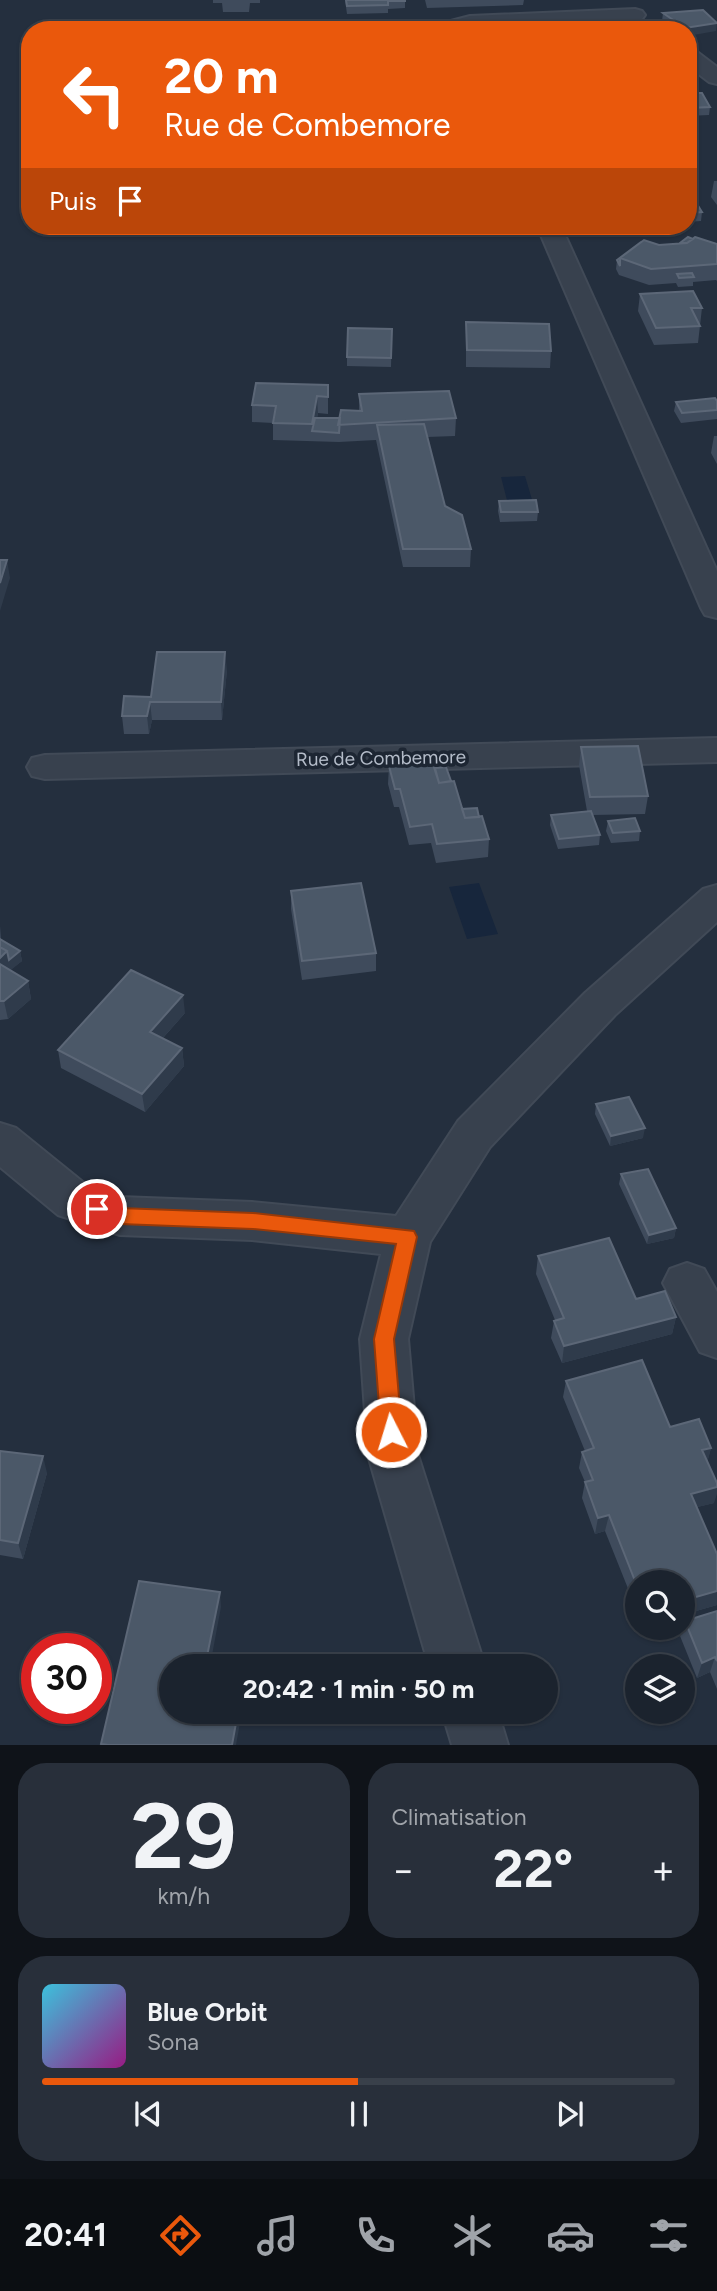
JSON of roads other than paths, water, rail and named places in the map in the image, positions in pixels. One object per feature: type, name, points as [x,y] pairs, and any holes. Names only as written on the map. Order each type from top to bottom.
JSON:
[{"type":"street","points":[[616,0],[643,21]]},
{"type":"street","points":[[494,21],[635,15]]},
{"type":"street","points":[[697,62],[717,77]]},
{"type":"street","points":[[553,235],[717,608]]},
{"type":"street","name":"Rue de Combemore","points":[[45,767],[717,750]]},
{"type":"street","points":[[453,1654],[393,1455],[384,1339],[408,1237],[474,1133],[600,1004],[717,899]]},
{"type":"street","points":[[0,1141],[74,1202],[120,1216],[253,1221],[408,1237]]},
{"type":"street","points":[[687,1283],[717,1337]]},
{"type":"street","points":[[474,1724],[480,1745]]},
{"type":"water","points":[[525,476],[533,503],[508,504],[501,477]]},
{"type":"water","points":[[479,883],[498,934],[467,939],[449,887]]}]
